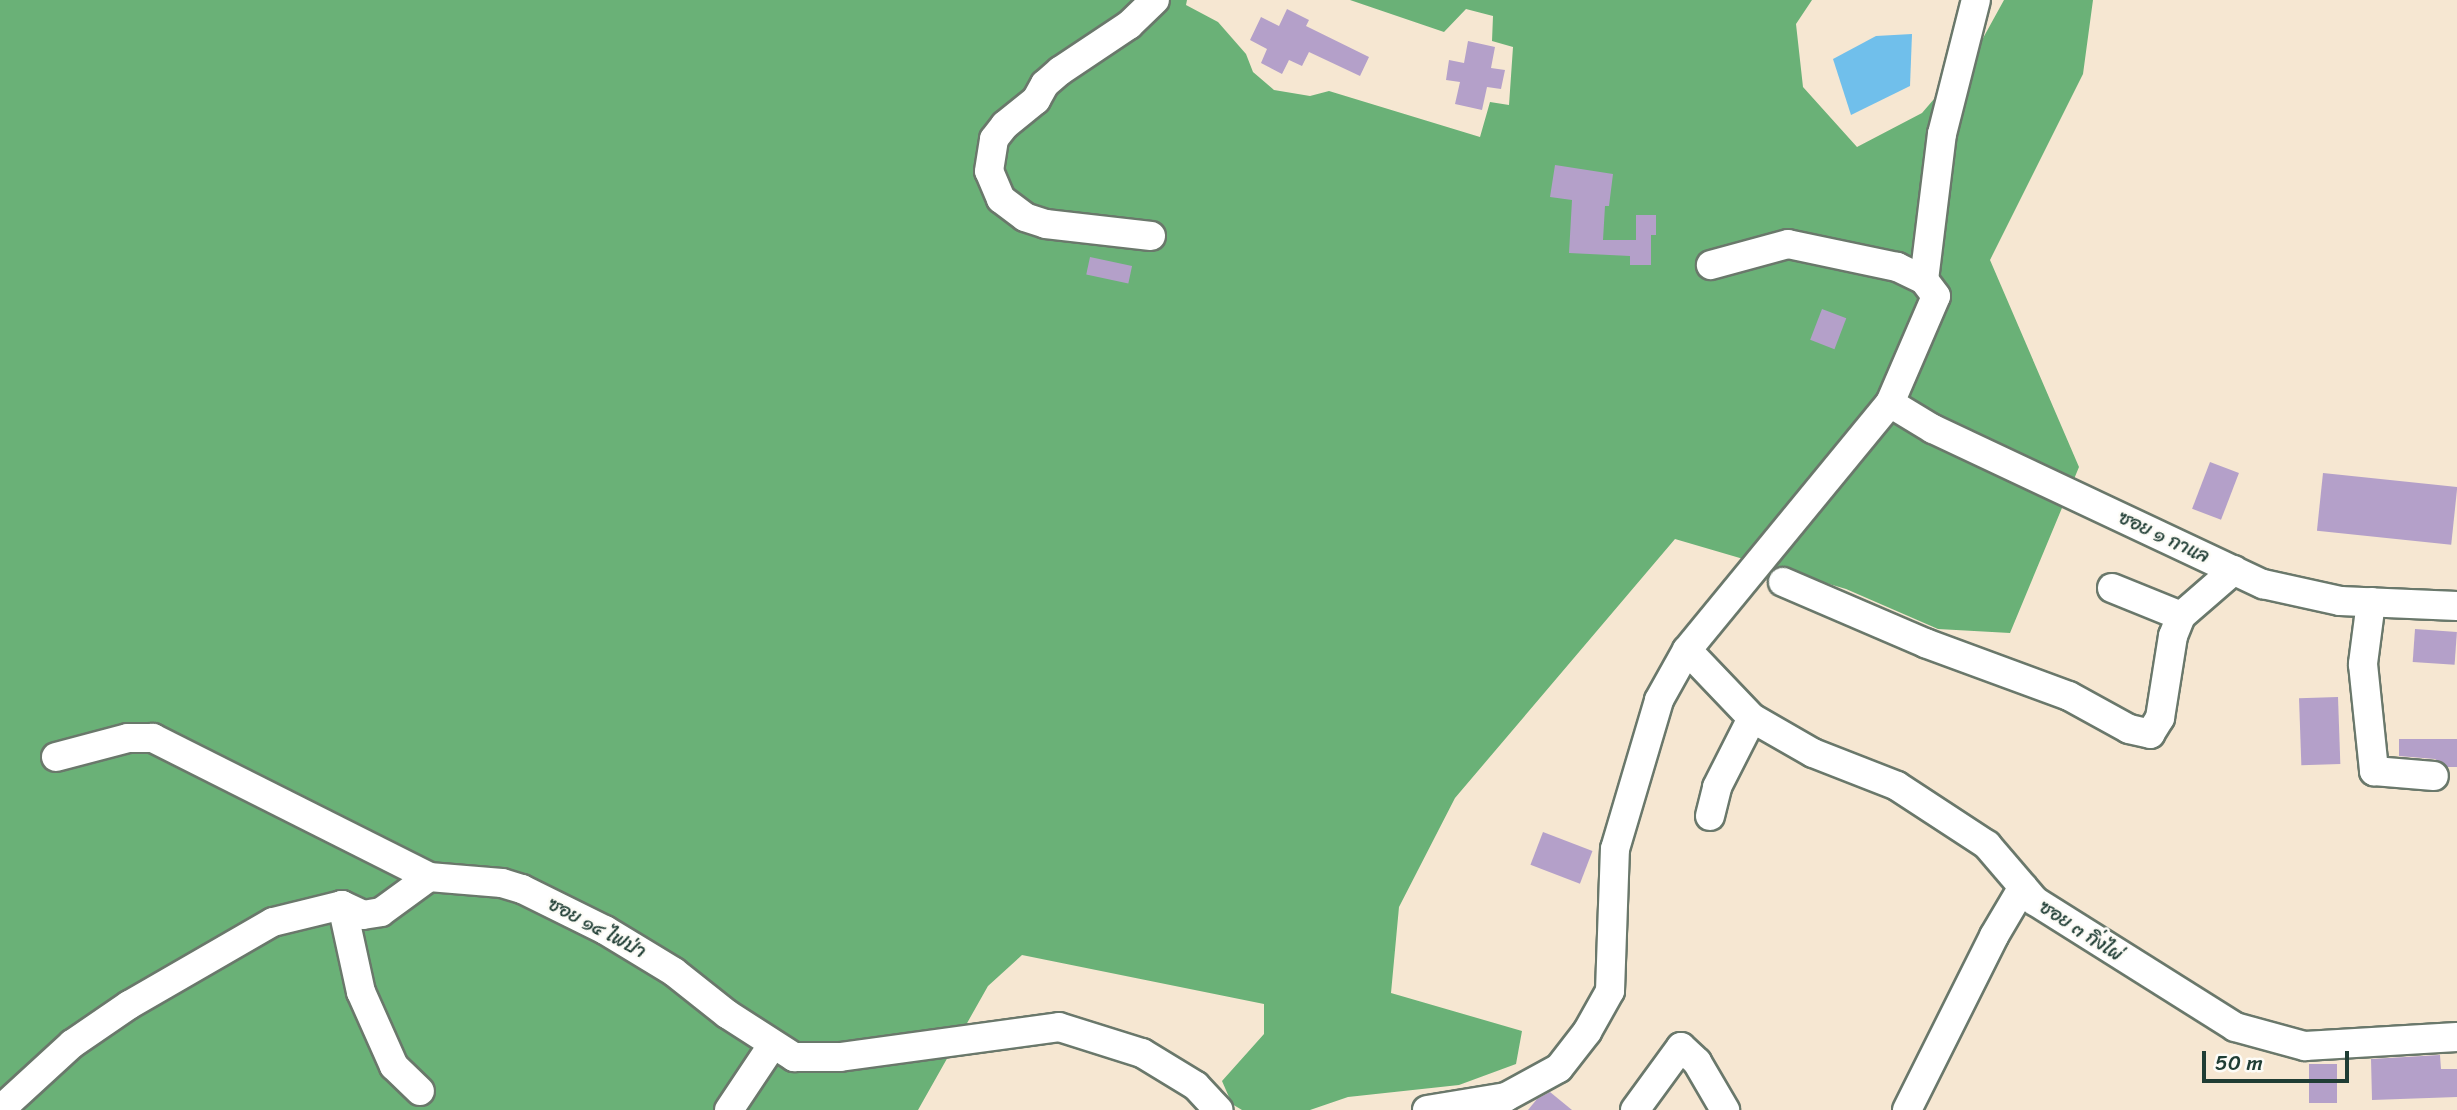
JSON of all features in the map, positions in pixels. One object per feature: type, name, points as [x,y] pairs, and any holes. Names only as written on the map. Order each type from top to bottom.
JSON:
[{"type":"street","points":[[1151,236],[1046,224],[1025,217],[1001,199],[989,171],[994,139],[1005,124],[1036,100],[1045,84],[1059,71],[1104,44],[1155,0]]},
{"type":"street","points":[[1924,280],[1942,134],[1976,0]]},
{"type":"street","points":[[1427,1110],[1506,1097],[1559,1068],[1587,1032],[1610,991],[1615,915],[1615,849],[1659,700],[1687,650],[1891,403],[1936,296],[1924,280],[1897,267],[1788,244],[1711,265]]},
{"type":"street","name":"ซอย ๑ กาแล","points":[[1891,403],[1933,429],[2263,584],[2340,601],[2457,606]]},
{"type":"street","points":[[1783,582],[1925,643],[2069,696],[2129,729],[2150,734],[2160,718],[2173,636],[2181,616],[2234,570]]},
{"type":"street","points":[[2112,588],[2181,616]]},
{"type":"street","points":[[2371,603],[2363,664],[2374,771],[2434,776]]},
{"type":"street","name":"ซอย ๓ กิ่งไผ่","points":[[1687,650],[1752,718],[1813,752],[1897,786],[1987,845],[2035,901],[2235,1027],[2305,1046],[2457,1037]]},
{"type":"street","points":[[1710,816],[1717,787],[1752,718]]},
{"type":"street","points":[[0,1110],[72,1044],[129,1005],[273,922],[342,905],[363,915],[381,912],[429,877],[153,738],[128,738],[56,757]]},
{"type":"street","name":"ซอย ๑๔ ไฟป่า","points":[[429,877],[502,883],[522,889],[605,930],[674,972],[727,1014],[794,1057],[840,1057],[1059,1027],[1142,1053],[1196,1086],[1217,1110]]},
{"type":"street","points":[[1907,1110],[1994,936],[2023,887]]},
{"type":"street","points":[[342,905],[361,992],[394,1066],[419,1091]]},
{"type":"street","points":[[729,1110],[773,1044]]},
{"type":"street","points":[[1635,1110],[1681,1046],[1697,1062],[1725,1110]]},
{"type":"green space","points":[[0,0],[1187,0],[1186,5],[1218,22],[1246,54],[1253,72],[1274,90],[1310,96],[1329,91],[1480,137],[1490,102],[1509,105],[1513,47],[1492,41],[1493,16],[1466,9],[1444,32],[1350,0],[1812,0],[1796,24],[1803,87],[1857,147],[1922,113],[1977,49],[2004,0],[2093,0],[2083,74],[1990,260],[2079,467],[2010,633],[1938,629],[1846,589],[1675,539],[1455,798],[1399,907],[1391,993],[1522,1031],[1516,1064],[1459,1085],[1348,1097],[1310,1110],[1242,1110],[1232,1104],[1222,1081],[1264,1034],[1264,1004],[1022,955],[988,986],[918,1110],[0,1110]]},
{"type":"water","points":[[1912,34],[1910,86],[1851,115],[1833,59],[1876,36]]},
{"type":"building","points":[[1287,9],[1309,20],[1306,26],[1369,57],[1360,76],[1309,52],[1302,66],[1289,60],[1282,74],[1261,63],[1267,49],[1250,40],[1261,17],[1279,26]]},
{"type":"building","points":[[1468,41],[1495,47],[1491,68],[1505,70],[1501,89],[1487,87],[1482,110],[1455,104],[1460,82],[1446,80],[1449,60],[1464,63]]},
{"type":"building","points":[[1555,165],[1613,174],[1609,206],[1605,206],[1603,240],[1636,240],[1636,215],[1656,215],[1656,235],[1651,235],[1651,265],[1630,265],[1630,256],[1569,253],[1572,200],[1550,197]]},
{"type":"building","points":[[1090,257],[1132,266],[1128,284],[1086,275]]},
{"type":"building","points":[[1822,309],[1846,318],[1834,349],[1810,340]]},
{"type":"building","points":[[2210,462],[2239,473],[2221,520],[2192,509]]},
{"type":"building","points":[[2323,473],[2457,487],[2451,545],[2317,531]]},
{"type":"building","points":[[2415,629],[2457,632],[2455,665],[2413,662]]},
{"type":"building","points":[[2338,697],[2340,764],[2301,765],[2299,698]]},
{"type":"building","points":[[2399,739],[2457,739],[2457,767],[2447,767],[2435,759],[2399,756]]},
{"type":"building","points":[[1543,832],[1592,851],[1580,884],[1530,865]]},
{"type":"building","points":[[2440,1055],[2441,1069],[2457,1069],[2457,1097],[2372,1100],[2371,1059]]},
{"type":"building","points":[[2309,1064],[2337,1064],[2337,1103],[2309,1103]]},
{"type":"building","points":[[1550,1092],[1572,1110],[1528,1110],[1537,1099]]}]
